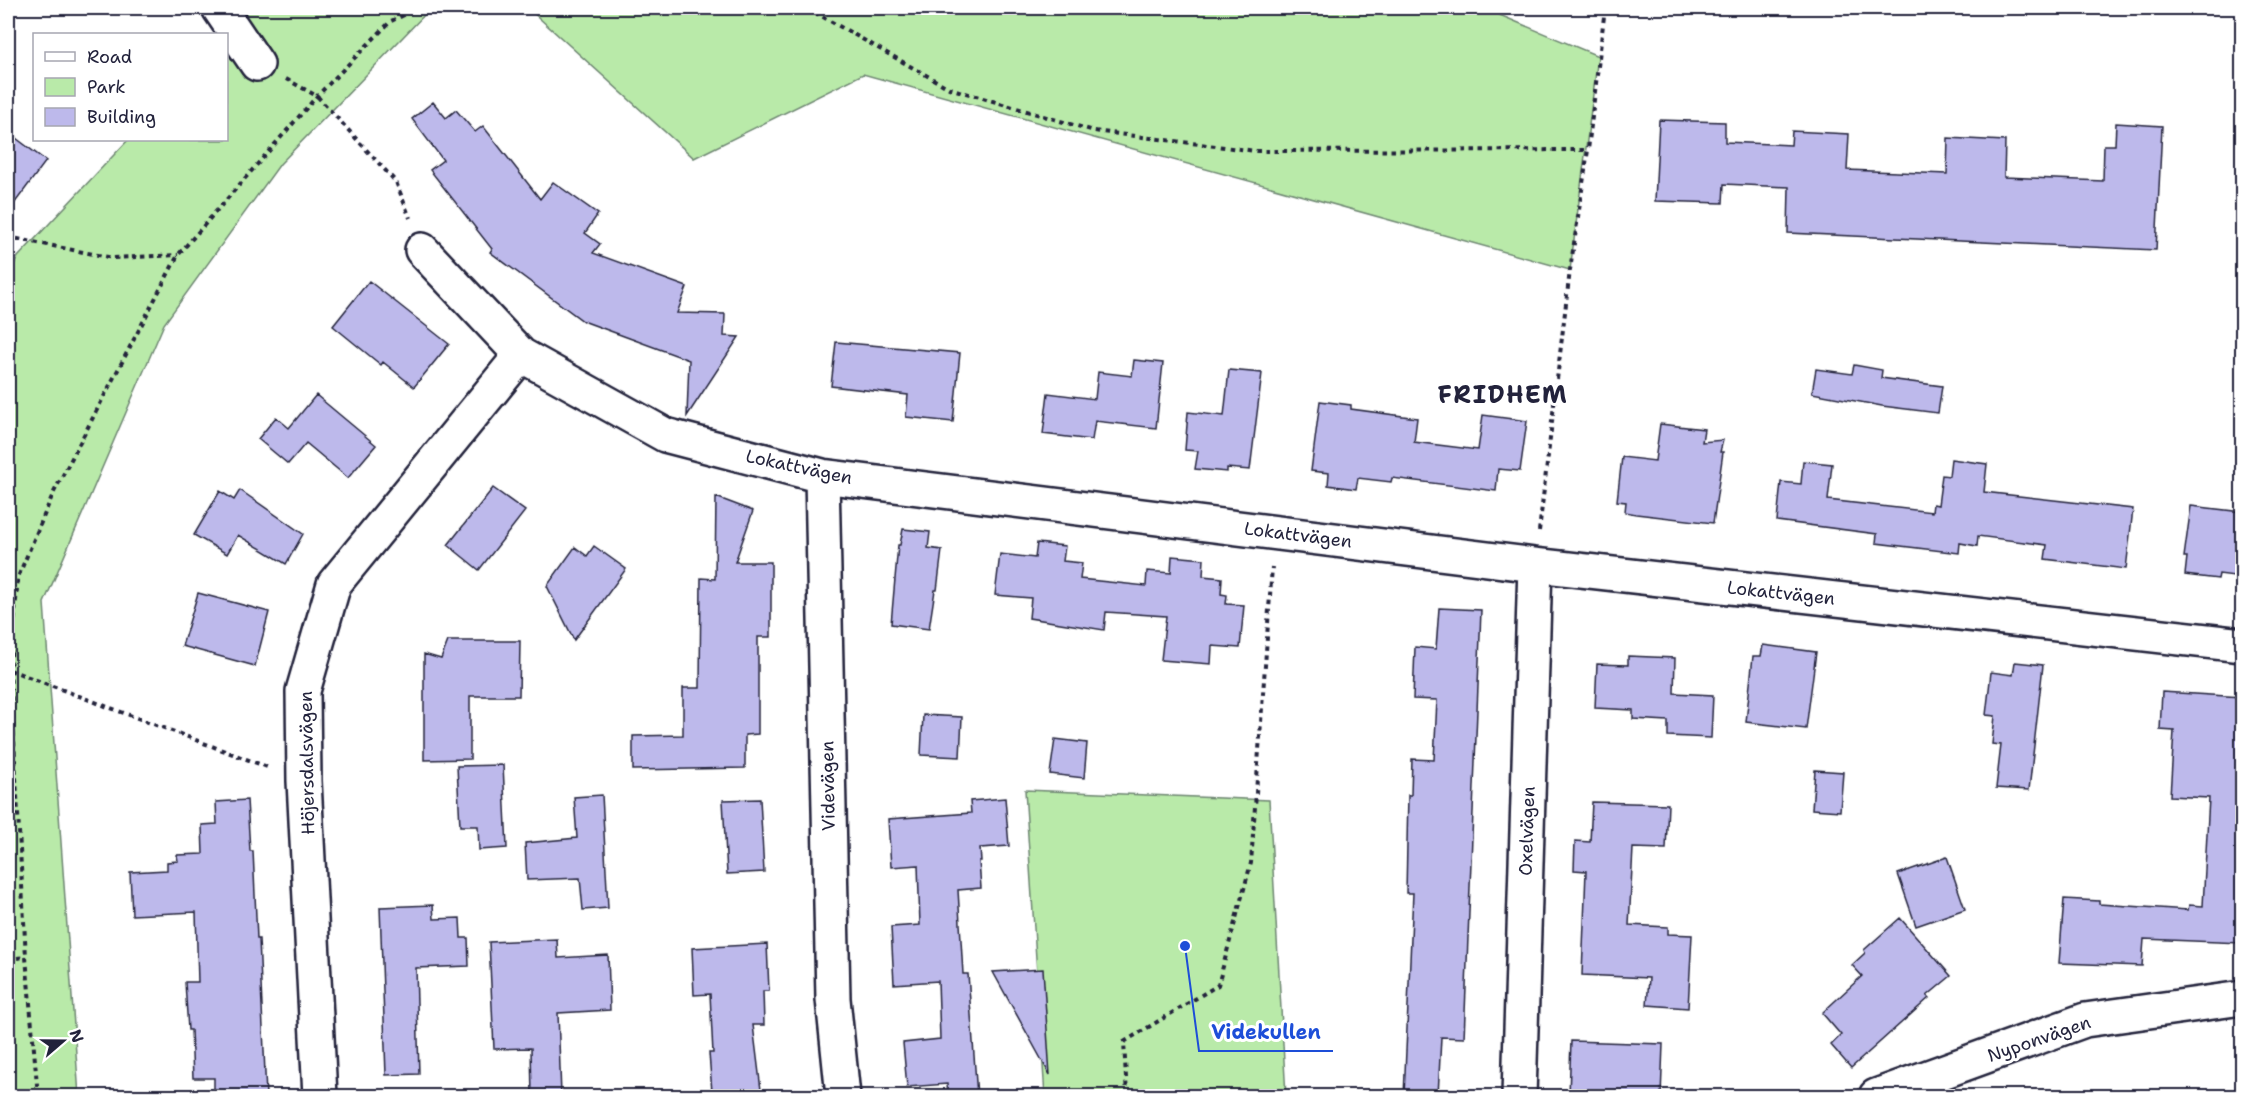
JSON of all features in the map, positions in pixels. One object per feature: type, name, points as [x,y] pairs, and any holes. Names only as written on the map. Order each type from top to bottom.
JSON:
[{"type":"street","points":[[219,8],[258,64]]},
{"type":"street","name":"Lokattvägen","points":[[422,250],[521,355],[665,435],[822,476],[1535,565],[2242,645]]},
{"type":"street","name":"Höjersdalsvägen","points":[[320,1096],[304,781],[303,691],[334,584],[521,355]]},
{"type":"street","name":"Videvägen","points":[[822,476],[833,999],[843,1096]]},
{"type":"street","name":"Oxelvägen","points":[[1519,1096],[1535,565]]},
{"type":"street","name":"Nyponvägen","points":[[1876,1096],[2085,1020],[2242,998]]},
{"type":"path","points":[[38,1096],[26,957],[10,670],[18,578],[52,494],[178,255],[317,96],[391,21],[419,8]]},
{"type":"path","points":[[807,8],[950,88],[1094,131],[1256,151],[1588,150]]},
{"type":"path","points":[[1535,565],[1570,270],[1588,150],[1605,8]]},
{"type":"path","points":[[258,64],[317,96],[396,182],[422,250]]},
{"type":"path","points":[[8,237],[113,258],[178,255]]},
{"type":"path","points":[[1127,1096],[1124,1042],[1218,985],[1251,863],[1274,532]]},
{"type":"path","points":[[10,670],[304,781]]},
{"type":"path","points":[[8,959],[26,957]]},
{"type":"green space","points":[[251,8],[431,8],[280,164],[164,324],[44,603],[79,1096],[8,1096],[8,276],[18,257],[127,141],[228,141],[227,33]]},
{"type":"green space","points":[[528,8],[1483,8],[1598,56],[1570,270],[863,74],[694,158]]},
{"type":"green space","points":[[1025,790],[1269,800],[1286,1096],[1045,1096]]},
{"type":"building","points":[[433,102],[446,118],[456,110],[475,132],[483,126],[540,199],[553,182],[598,214],[585,233],[600,244],[593,253],[687,287],[677,313],[725,314],[724,336],[739,337],[687,416],[689,360],[583,321],[490,252],[492,249],[430,170],[443,160],[412,119]]},
{"type":"building","points":[[1659,120],[1725,122],[1725,142],[1791,145],[1792,131],[1849,134],[1847,170],[1947,174],[1948,138],[2005,141],[2004,177],[2103,181],[2104,145],[2115,145],[2116,123],[2162,126],[2156,250],[1788,233],[1789,187],[1724,184],[1723,203],[1655,201]]},
{"type":"building","points":[[8,132],[46,161],[8,212]]},
{"type":"building","points":[[369,281],[449,344],[414,387],[383,362],[381,365],[333,326]]},
{"type":"building","points":[[836,342],[960,353],[953,422],[906,417],[908,395],[831,386]]},
{"type":"building","points":[[1134,360],[1163,363],[1156,428],[1095,421],[1092,440],[1043,434],[1048,393],[1095,399],[1098,372],[1132,376]]},
{"type":"building","points":[[1854,365],[1882,370],[1881,378],[1942,386],[1938,413],[1882,406],[1812,393],[1816,369],[1852,374]]},
{"type":"building","points":[[1229,370],[1262,373],[1250,470],[1227,468],[1227,472],[1195,469],[1198,451],[1185,450],[1188,412],[1224,416]]},
{"type":"building","points":[[316,395],[376,445],[348,478],[306,443],[288,464],[258,439],[276,417],[289,428]]},
{"type":"building","points":[[1320,401],[1351,405],[1351,409],[1417,418],[1414,442],[1478,450],[1483,415],[1527,421],[1520,471],[1498,469],[1496,491],[1392,478],[1391,482],[1358,478],[1356,489],[1328,485],[1329,473],[1311,471]]},
{"type":"building","points":[[1660,424],[1704,429],[1702,442],[1723,440],[1713,523],[1625,512],[1626,502],[1617,501],[1622,457],[1655,461]]},
{"type":"building","points":[[1951,459],[1987,464],[1984,492],[2133,509],[2126,569],[2045,559],[2047,545],[1978,536],[1977,546],[1960,543],[1959,553],[1876,543],[1877,534],[1777,521],[1781,482],[1801,484],[1803,461],[1832,464],[1828,500],[1932,512],[1933,504],[1938,505],[1942,475],[1949,476]]},
{"type":"building","points":[[493,488],[525,511],[479,570],[448,545]]},
{"type":"building","points":[[240,490],[303,534],[286,564],[238,535],[227,554],[194,535],[220,491],[234,500]]},
{"type":"building","points":[[716,497],[753,511],[735,562],[771,562],[771,637],[758,637],[758,734],[745,735],[745,768],[633,770],[633,736],[683,735],[683,688],[700,688],[701,578],[715,579]]},
{"type":"building","points":[[2191,506],[2242,512],[2242,577],[2219,574],[2218,579],[2185,575],[2187,557],[2184,557]]},
{"type":"building","points":[[903,529],[930,532],[928,548],[942,550],[929,629],[891,624],[898,545],[900,545]]},
{"type":"building","points":[[1037,543],[1065,546],[1063,561],[1082,563],[1080,579],[1146,586],[1147,571],[1171,573],[1172,556],[1204,559],[1203,576],[1222,578],[1221,594],[1227,595],[1226,604],[1244,605],[1240,648],[1212,646],[1211,664],[1161,660],[1166,616],[1106,612],[1104,630],[1029,618],[1031,598],[995,595],[1000,554],[1035,558]]},
{"type":"building","points":[[594,546],[626,569],[574,640],[547,586],[575,547],[587,556]]},
{"type":"building","points":[[198,593],[269,612],[255,666],[182,646]]},
{"type":"building","points":[[1439,608],[1481,610],[1464,1038],[1441,1037],[1438,1096],[1404,1096],[1413,893],[1406,893],[1408,795],[1411,795],[1412,759],[1434,760],[1437,700],[1413,699],[1415,647],[1436,649]]},
{"type":"building","points":[[448,641],[520,641],[519,696],[470,696],[470,759],[424,760],[424,654],[441,659]]},
{"type":"building","points":[[1763,645],[1816,652],[1806,729],[1746,722],[1753,656],[1761,656]]},
{"type":"building","points":[[1628,656],[1675,658],[1674,693],[1713,695],[1711,738],[1668,736],[1668,721],[1633,719],[1633,710],[1595,708],[1597,664],[1628,665]]},
{"type":"building","points":[[2015,662],[2043,665],[2029,790],[1996,788],[2001,745],[1992,744],[1995,716],[1986,715],[1991,672],[2013,675]]},
{"type":"building","points":[[2162,692],[2242,697],[2242,943],[2144,939],[2142,966],[2059,963],[2064,899],[2099,901],[2099,904],[2188,910],[2189,905],[2203,906],[2209,798],[2170,796],[2174,731],[2160,730]]},
{"type":"building","points":[[923,715],[962,717],[960,757],[921,755]]},
{"type":"building","points":[[1055,739],[1087,743],[1084,778],[1050,774]]},
{"type":"building","points":[[503,765],[507,848],[479,850],[478,826],[460,826],[457,766]]},
{"type":"building","points":[[1815,770],[1843,772],[1840,811],[1812,809]]},
{"type":"building","points":[[602,795],[608,908],[583,910],[580,878],[527,880],[525,843],[577,838],[574,797]]},
{"type":"building","points":[[1005,798],[1009,846],[980,848],[981,888],[958,890],[963,974],[968,974],[977,1096],[948,1096],[947,1084],[907,1087],[903,1043],[940,1039],[938,981],[894,984],[891,927],[920,925],[918,865],[891,867],[888,819],[971,813],[970,801]]},
{"type":"building","points":[[760,799],[764,872],[727,874],[723,800]]},
{"type":"building","points":[[247,800],[250,851],[253,851],[257,939],[259,939],[266,1096],[214,1096],[214,1078],[193,1078],[191,1030],[188,1030],[185,982],[198,982],[196,912],[132,915],[130,872],[167,870],[167,862],[178,861],[177,855],[203,854],[202,825],[217,824],[216,802]]},
{"type":"building","points":[[1592,802],[1668,804],[1666,849],[1633,848],[1629,925],[1668,927],[1668,934],[1692,935],[1688,1008],[1647,1005],[1649,978],[1582,975],[1586,871],[1574,870],[1575,841],[1590,842]]},
{"type":"building","points":[[1947,857],[1965,909],[1916,926],[1898,874]]},
{"type":"building","points":[[433,905],[434,919],[460,918],[461,938],[468,938],[469,966],[416,968],[419,1074],[386,1075],[380,907]]},
{"type":"building","points":[[1900,918],[1951,976],[1851,1068],[1831,1045],[1841,1035],[1822,1013],[1862,976],[1852,965],[1865,953],[1864,950]]},
{"type":"building","points":[[557,939],[558,958],[608,955],[610,1010],[558,1013],[561,1096],[532,1096],[531,1048],[494,1049],[489,942]]},
{"type":"building","points":[[767,944],[769,991],[763,991],[764,1025],[753,1025],[761,1090],[712,1092],[709,1053],[713,1053],[710,994],[694,995],[692,948]]},
{"type":"building","points":[[1043,969],[1050,1075],[993,972]]},
{"type":"building","points":[[1571,1041],[1663,1044],[1661,1096],[1569,1095]]},
{"type":"place","name":"Videkullen","points":[[1185,946]]},
{"type":"district","name":"FRIDHEM","points":[[1503,395]]}]
